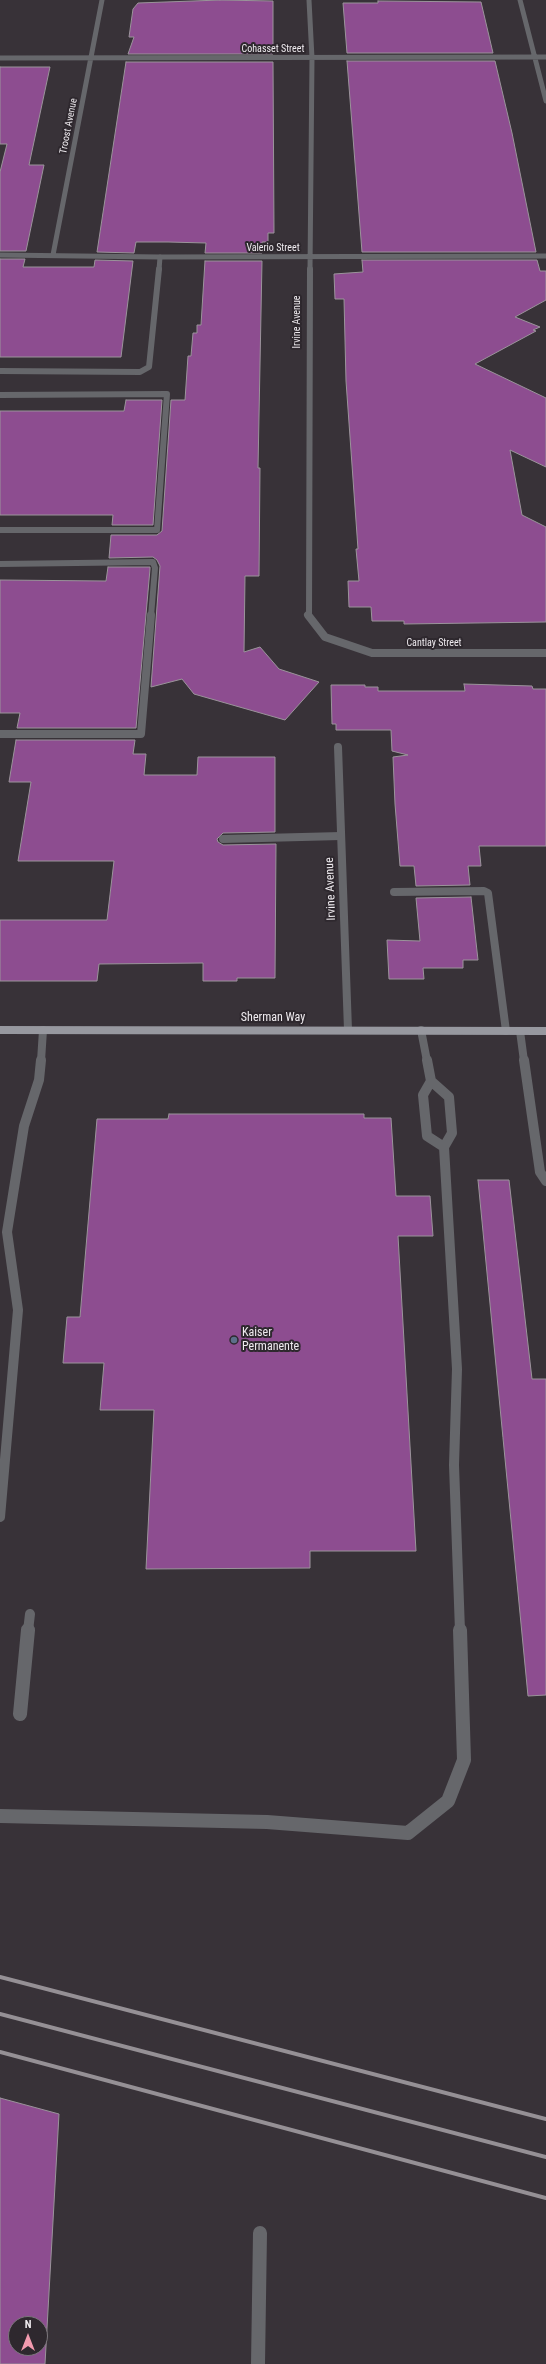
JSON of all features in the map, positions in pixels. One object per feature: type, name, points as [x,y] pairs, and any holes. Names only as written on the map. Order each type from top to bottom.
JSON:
[{"type":"main road","name":"Sherman Way","points":[[0,1030],[546,1031]]},
{"type":"street","name":"Troost Avenue","points":[[53,255],[102,0]]},
{"type":"street","name":"Irvine Avenue","points":[[309,0],[312,58],[309,257],[307,614],[325,637]]},
{"type":"street","points":[[520,0],[536,57],[546,101]]},
{"type":"street","name":"Cohasset Street","points":[[0,58],[546,57]]},
{"type":"street","name":"Valerio Street","points":[[0,255],[160,257],[546,256]]},
{"type":"street","points":[[0,371],[140,372],[149,367],[160,257]]},
{"type":"street","points":[[0,395],[167,394],[157,530],[0,530]]},
{"type":"street","points":[[0,564],[153,562],[155,568],[141,734],[0,734]]},
{"type":"street","name":"Cantlay Street","points":[[325,637],[372,653],[546,653]]},
{"type":"street","name":"Irvine Avenue","points":[[338,748],[348,1030]]},
{"type":"street","points":[[223,838],[341,836]]},
{"type":"street","points":[[394,892],[484,891],[488,893],[506,1031]]},
{"type":"street","points":[[0,1517],[18,1310],[7,1232],[24,1126],[39,1080],[43,1030]]},
{"type":"street","points":[[0,1816],[267,1822],[408,1833],[448,1801],[464,1760],[454,1466],[457,1369],[444,1147],[452,1133],[449,1097],[431,1082],[421,1030]]},
{"type":"street","points":[[520,1031],[540,1172],[545,1177],[546,1181]]},
{"type":"street","points":[[431,1082],[423,1095],[427,1136],[444,1147]]},
{"type":"street","points":[[20,1714],[30,1614]]},
{"type":"street","points":[[258,2364],[260,2233]]},
{"type":"building","points":[[220,0],[273,1],[273,54],[128,54],[134,37],[129,37],[133,9],[138,3]]},
{"type":"building","points":[[378,1],[481,2],[493,53],[347,53],[343,3],[378,3]]},
{"type":"building","points":[[347,61],[495,61],[512,133],[536,252],[362,252]]},
{"type":"building","points":[[126,62],[273,62],[274,233],[268,233],[268,242],[262,242],[262,253],[205,253],[206,243],[168,242],[136,242],[134,253],[97,252]]},
{"type":"building","points":[[0,67],[50,67],[29,165],[44,165],[26,251],[0,251],[0,172],[7,144],[0,144]]},
{"type":"building","points":[[0,259],[25,259],[23,267],[94,267],[95,260],[133,261],[121,357],[0,357]]},
{"type":"building","points":[[362,260],[537,260],[540,271],[546,271],[546,300],[515,317],[540,327],[533,330],[536,331],[475,364],[546,398],[546,467],[510,450],[522,515],[546,527],[546,622],[404,624],[404,621],[372,621],[371,607],[349,607],[348,581],[359,581],[356,549],[358,549],[346,381],[344,299],[335,299],[334,274],[363,272]]},
{"type":"building","points":[[205,261],[262,261],[258,468],[260,468],[259,576],[245,576],[244,652],[260,647],[279,669],[319,682],[285,720],[194,694],[182,679],[151,687],[160,566],[157,560],[153,557],[109,558],[111,535],[157,535],[162,531],[171,400],[185,400],[188,356],[191,356],[193,333],[197,333],[197,325],[201,325]]},
{"type":"building","points":[[126,400],[162,400],[153,525],[112,525],[113,515],[0,515],[0,411],[124,411]]},
{"type":"building","points":[[108,567],[150,567],[136,728],[17,728],[20,713],[0,713],[0,580],[106,581]]},
{"type":"building","points":[[464,684],[532,686],[533,689],[546,689],[546,846],[479,846],[481,866],[468,866],[470,885],[416,886],[414,866],[400,866],[395,804],[393,757],[408,755],[392,751],[391,730],[336,730],[336,724],[332,724],[331,685],[365,685],[365,687],[378,687],[378,691],[465,691]]},
{"type":"building","points":[[16,740],[135,740],[133,754],[146,754],[144,775],[197,775],[198,757],[275,757],[275,832],[223,833],[217,839],[218,842],[223,845],[276,844],[275,978],[237,978],[237,981],[203,981],[203,963],[99,964],[97,981],[0,981],[0,920],[107,920],[114,861],[18,861],[31,782],[9,782]]},
{"type":"building","points":[[471,897],[478,960],[463,960],[463,968],[423,968],[424,979],[389,979],[387,940],[420,941],[416,898]]},
{"type":"building","name":"Kaiser Permanente","points":[[169,1114],[364,1114],[364,1118],[391,1118],[396,1196],[430,1196],[433,1236],[398,1236],[416,1551],[310,1551],[310,1568],[146,1569],[154,1410],[100,1410],[104,1363],[63,1363],[67,1317],[80,1317],[97,1119],[168,1119]]},
{"type":"building","points":[[478,1180],[509,1180],[532,1379],[546,1379],[546,1695],[528,1696]]},
{"type":"building","points":[[0,2098],[59,2114],[48,2316],[8,2316],[8,2356],[45,2356],[45,2364],[0,2364]]},
{"type":"railway","points":[[0,1977],[546,2119]]},
{"type":"railway","points":[[0,2014],[546,2157]]},
{"type":"railway","points":[[0,2052],[546,2198]]},
{"type":"place","name":"Kaiser Permanente","points":[[234,1340]]}]
